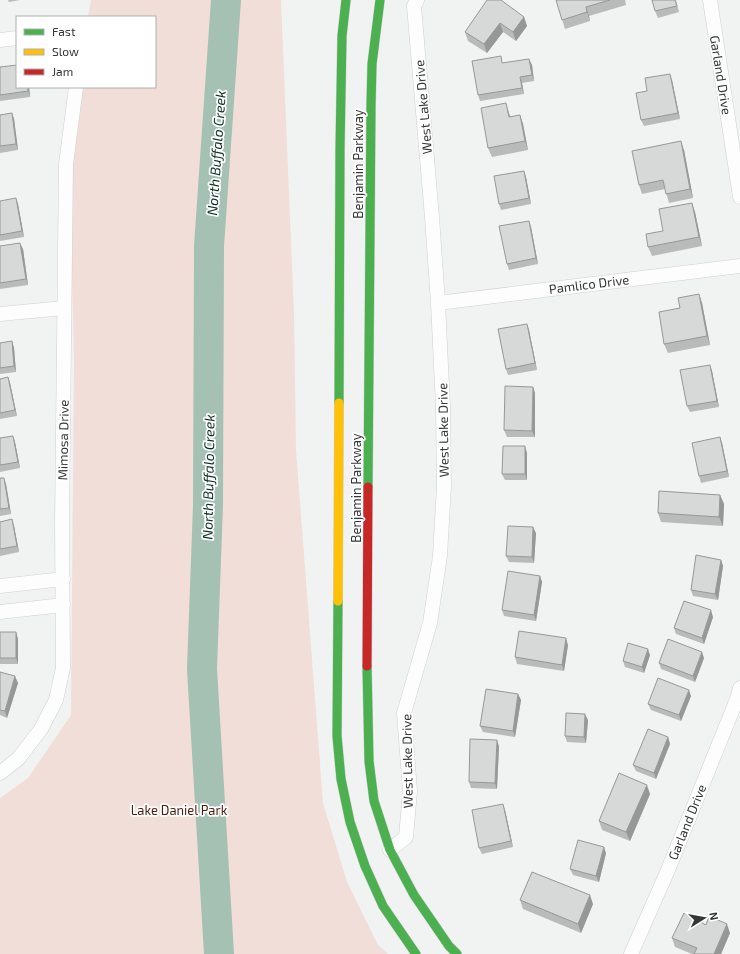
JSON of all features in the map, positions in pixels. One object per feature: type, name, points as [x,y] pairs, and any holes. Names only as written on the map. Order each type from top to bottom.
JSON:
[{"type":"main road","points":[[337,0],[342,36]]},
{"type":"main road","name":"Benjamin Parkway","points":[[346,0],[342,36],[340,149],[340,334],[336,736],[342,786],[350,822],[365,866],[383,906],[416,954]]},
{"type":"main road","name":"Benjamin Parkway","points":[[380,0],[372,64],[371,105],[367,683],[369,761],[374,802],[390,850],[414,895],[449,946],[457,954]]},
{"type":"street","name":"West Lake Drive","points":[[390,850],[406,837],[410,791],[404,713],[430,623],[440,556],[444,486],[443,407],[438,303],[414,6],[417,0]]},
{"type":"street","name":"Garland Drive","points":[[710,0],[740,197]]},
{"type":"street","points":[[0,40],[16,38]]},
{"type":"street","name":"Mimosa Drive","points":[[0,773],[18,759],[41,729],[56,700],[63,668],[66,164],[76,88]]},
{"type":"street","name":"Pamlico Drive","points":[[438,303],[740,266]]},
{"type":"street","points":[[0,314],[64,308]]},
{"type":"street","points":[[0,586],[63,579]]},
{"type":"street","points":[[0,612],[63,605]]},
{"type":"street","name":"Garland Drive","points":[[631,954],[668,870],[739,696]]},
{"type":"green space","name":"Lake Daniel Park","points":[[91,0],[281,0],[294,313],[296,450],[323,803],[347,882],[378,945],[388,954],[0,954],[0,798],[28,778],[71,715],[74,359],[69,161],[79,88],[156,88],[156,16],[88,16]]},
{"type":"building","points":[[487,0],[501,0],[524,17],[513,32],[500,23],[484,44],[465,32]]},
{"type":"building","points":[[556,0],[610,0],[586,7],[587,12],[562,20]]},
{"type":"building","points":[[652,0],[675,0],[677,6],[655,11]]},
{"type":"building","points":[[501,56],[502,63],[529,59],[532,75],[520,77],[522,88],[478,95],[472,61]]},
{"type":"building","points":[[16,65],[16,88],[28,88],[28,91],[0,95],[0,67]]},
{"type":"building","points":[[670,74],[678,113],[641,120],[636,93],[647,91],[645,78]]},
{"type":"building","points":[[506,103],[509,117],[520,115],[525,141],[488,148],[481,108]]},
{"type":"building","points":[[12,113],[16,144],[0,146],[0,115]]},
{"type":"building","points":[[681,141],[690,189],[666,194],[663,180],[639,185],[632,151]]},
{"type":"building","points":[[524,171],[529,198],[499,204],[494,176]]},
{"type":"building","points":[[16,198],[22,231],[0,235],[0,201]]},
{"type":"building","points":[[692,203],[699,237],[648,247],[646,234],[663,231],[659,209]]},
{"type":"building","points":[[529,221],[536,258],[507,264],[499,226]]},
{"type":"building","points":[[20,243],[26,279],[0,283],[0,246]]},
{"type":"building","points":[[699,294],[707,336],[664,344],[659,312],[680,308],[678,298]]},
{"type":"building","points":[[527,324],[535,363],[506,369],[498,329]]},
{"type":"building","points":[[12,341],[14,366],[0,368],[0,343]]},
{"type":"building","points":[[710,365],[717,401],[687,406],[680,370]]},
{"type":"building","points":[[8,377],[15,410],[0,413],[0,379]]},
{"type":"building","points":[[505,386],[533,387],[532,431],[504,430]]},
{"type":"building","points":[[13,436],[18,462],[0,465],[0,438]]},
{"type":"building","points":[[720,437],[727,471],[699,476],[692,443]]},
{"type":"building","points":[[503,446],[525,446],[525,474],[502,474]]},
{"type":"building","points":[[0,478],[4,478],[9,508],[0,509]]},
{"type":"building","points":[[659,491],[720,495],[719,517],[658,513]]},
{"type":"building","points":[[12,519],[17,546],[0,549],[0,522]]},
{"type":"building","points":[[508,526],[533,527],[532,557],[506,556]]},
{"type":"building","points":[[696,555],[721,560],[715,594],[691,590]]},
{"type":"building","points":[[508,571],[540,576],[534,615],[502,610]]},
{"type":"building","points":[[684,601],[711,610],[702,638],[674,628]]},
{"type":"building","points":[[519,631],[566,638],[562,665],[515,657]]},
{"type":"building","points":[[0,632],[16,632],[16,658],[0,658]]},
{"type":"building","points":[[668,639],[702,652],[693,676],[659,663]]},
{"type":"building","points":[[628,643],[648,649],[642,667],[623,661]]},
{"type":"building","points":[[0,672],[15,676],[5,711],[0,710]]},
{"type":"building","points":[[658,678],[689,690],[679,715],[648,704]]},
{"type":"building","points":[[486,689],[518,694],[513,731],[480,726]]},
{"type":"building","points":[[566,713],[585,714],[584,737],[565,736]]},
{"type":"building","points":[[648,729],[668,737],[654,773],[633,765]]},
{"type":"building","points":[[470,739],[497,740],[495,783],[469,782]]},
{"type":"building","points":[[619,773],[647,785],[626,832],[599,821]]},
{"type":"building","points":[[503,804],[511,841],[479,848],[472,810]]},
{"type":"building","points":[[578,840],[604,847],[596,876],[570,869]]},
{"type":"building","points":[[532,872],[590,895],[578,924],[520,900]]},
{"type":"building","points":[[684,913],[706,925],[709,916],[727,924],[714,954],[694,954],[697,948],[672,938]]},
{"type":"waterway","name":"North Buffalo Creek","points":[[219,954],[202,669],[208,505],[209,246],[226,0]]},
{"type":"traffic: fast","points":[[339,403],[340,149],[342,36],[346,0]]},
{"type":"traffic: fast","points":[[368,487],[372,64],[380,0]]},
{"type":"traffic: fast","points":[[338,601],[337,736],[341,779],[350,822],[365,866],[383,906],[416,954]]},
{"type":"traffic: fast","points":[[367,666],[369,761],[374,801],[390,850],[414,895],[449,946],[457,954]]},
{"type":"traffic: slow","points":[[338,601],[339,403]]},
{"type":"traffic: jam","points":[[367,666],[368,487]]}]
